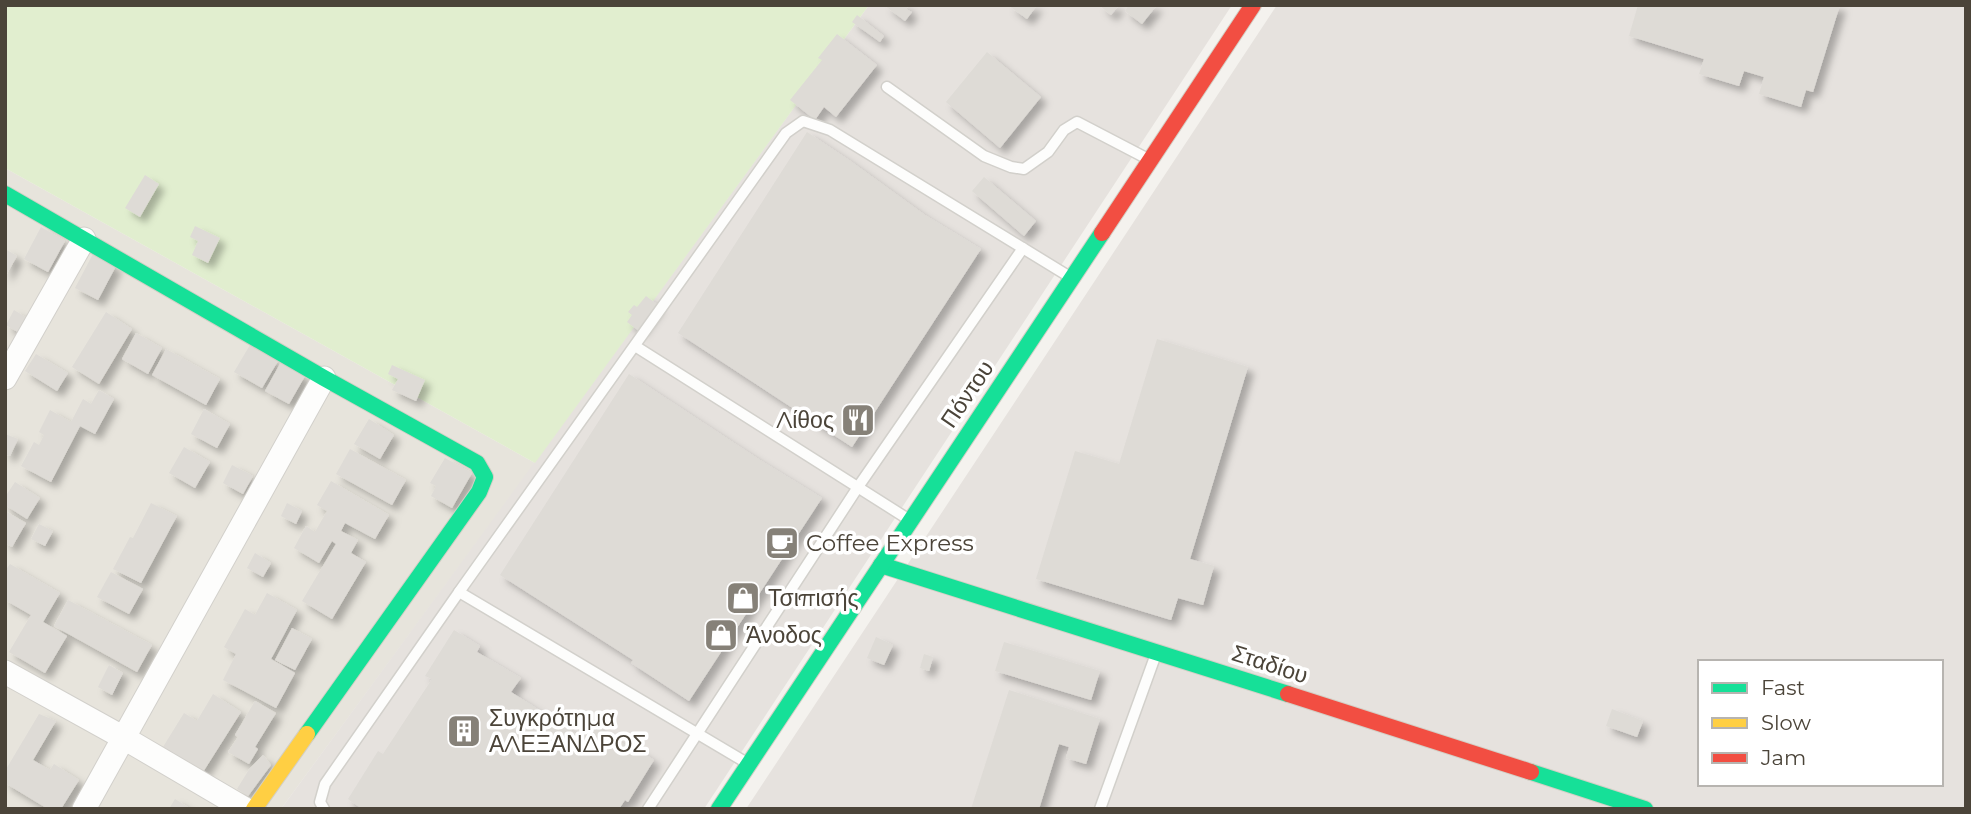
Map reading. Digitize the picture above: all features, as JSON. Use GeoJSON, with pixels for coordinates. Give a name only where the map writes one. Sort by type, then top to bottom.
{"type":"FeatureCollection","features":[{"type":"Feature","properties":{"kind":"street","name":"Πόντου"},"geometry":{"type":"LineString","coordinates":[[719,809],[1254,5]]}},
{"type":"Feature","properties":{"kind":"street"},"geometry":{"type":"LineString","coordinates":[[5,194],[477,463],[485,477],[479,492],[254,809]]}},
{"type":"Feature","properties":{"kind":"street"},"geometry":{"type":"LineString","coordinates":[[5,378],[84,239]]}},
{"type":"Feature","properties":{"kind":"street"},"geometry":{"type":"LineString","coordinates":[[84,809],[324,378]]}},
{"type":"Feature","properties":{"kind":"street","name":"Σταδίου"},"geometry":{"type":"LineString","coordinates":[[881,565],[1645,809]]}},
{"type":"Feature","properties":{"kind":"street"},"geometry":{"type":"LineString","coordinates":[[5,672],[245,809]]}},
{"type":"Feature","properties":{"kind":"lane"},"geometry":{"type":"LineString","coordinates":[[887,87],[984,156],[1012,167],[1024,169],[1048,152],[1064,130],[1077,122],[1150,161]]}},
{"type":"Feature","properties":{"kind":"lane"},"geometry":{"type":"LineString","coordinates":[[324,809],[320,802],[325,784],[786,132],[803,121],[830,130],[1072,278]]}},
{"type":"Feature","properties":{"kind":"lane"},"geometry":{"type":"LineString","coordinates":[[648,809],[858,487],[1023,248]]}},
{"type":"Feature","properties":{"kind":"lane"},"geometry":{"type":"LineString","coordinates":[[635,346],[910,521]]}},
{"type":"Feature","properties":{"kind":"lane"},"geometry":{"type":"LineString","coordinates":[[459,592],[749,764]]}},
{"type":"Feature","properties":{"kind":"lane"},"geometry":{"type":"LineString","coordinates":[[1100,809],[1157,652]]}},
{"type":"Feature","properties":{"kind":"shaded area"},"geometry":{"type":"Polygon","coordinates":[[[869,5],[1232,5],[704,809],[281,809],[869,5]]]}},
{"type":"Feature","properties":{"kind":"shaded area"},"geometry":{"type":"Polygon","coordinates":[[[1277,5],[1966,5],[1966,809],[746,809],[1277,5]]]}},
{"type":"Feature","properties":{"kind":"shaded area"},"geometry":{"type":"Polygon","coordinates":[[[5,168],[535,463],[281,809],[5,809],[5,168]]]}},
{"type":"Feature","properties":{"kind":"green space"},"geometry":{"type":"Polygon","coordinates":[[[5,5],[869,5],[535,463],[5,168],[5,5]]]}},
{"type":"Feature","properties":{"kind":"building"},"geometry":{"type":"Polygon","coordinates":[[[884,5],[909,5],[906,9],[912,12],[905,21],[884,5]]]}},
{"type":"Feature","properties":{"kind":"building"},"geometry":{"type":"Polygon","coordinates":[[[1008,5],[1037,5],[1027,19],[1008,5]]]}},
{"type":"Feature","properties":{"kind":"building"},"geometry":{"type":"Polygon","coordinates":[[[1099,5],[1119,5],[1111,15],[1099,5]]]}},
{"type":"Feature","properties":{"kind":"building"},"geometry":{"type":"Polygon","coordinates":[[[1129,5],[1157,5],[1142,24],[1125,11],[1129,5]]]}},
{"type":"Feature","properties":{"kind":"building"},"geometry":{"type":"Polygon","coordinates":[[[1638,5],[1840,5],[1813,92],[1806,90],[1801,107],[1759,94],[1764,77],[1744,71],[1739,86],[1699,74],[1704,59],[1629,36],[1638,5]]]}},
{"type":"Feature","properties":{"kind":"building"},"geometry":{"type":"Polygon","coordinates":[[[857,15],[884,36],[880,42],[852,22],[857,15]]]}},
{"type":"Feature","properties":{"kind":"building"},"geometry":{"type":"Polygon","coordinates":[[[837,34],[877,65],[836,117],[824,107],[815,120],[790,100],[822,60],[818,58],[837,34]]]}},
{"type":"Feature","properties":{"kind":"building"},"geometry":{"type":"Polygon","coordinates":[[[987,52],[1041,97],[1000,148],[946,102],[987,52]]]}},
{"type":"Feature","properties":{"kind":"building"},"geometry":{"type":"Polygon","coordinates":[[[807,132],[925,215],[981,249],[852,447],[678,333],[807,132]]]}},
{"type":"Feature","properties":{"kind":"building"},"geometry":{"type":"Polygon","coordinates":[[[145,175],[159,184],[140,217],[125,208],[145,175]]]}},
{"type":"Feature","properties":{"kind":"building"},"geometry":{"type":"Polygon","coordinates":[[[984,177],[1036,221],[1024,236],[972,191],[984,177]]]}},
{"type":"Feature","properties":{"kind":"building"},"geometry":{"type":"Polygon","coordinates":[[[195,226],[220,238],[208,263],[192,255],[198,241],[190,237],[195,226]]]}},
{"type":"Feature","properties":{"kind":"building"},"geometry":{"type":"Polygon","coordinates":[[[41,227],[65,241],[48,272],[24,259],[41,227]]]}},
{"type":"Feature","properties":{"kind":"building"},"geometry":{"type":"Polygon","coordinates":[[[5,249],[17,256],[5,277],[5,249]]]}},
{"type":"Feature","properties":{"kind":"building"},"geometry":{"type":"Polygon","coordinates":[[[93,254],[116,266],[98,300],[75,288],[93,254]]]}},
{"type":"Feature","properties":{"kind":"building"},"geometry":{"type":"Polygon","coordinates":[[[646,296],[658,305],[639,331],[627,322],[632,315],[628,312],[634,305],[637,307],[646,296]]]}},
{"type":"Feature","properties":{"kind":"building"},"geometry":{"type":"Polygon","coordinates":[[[14,310],[30,320],[21,334],[6,325],[14,310]]]}},
{"type":"Feature","properties":{"kind":"building"},"geometry":{"type":"Polygon","coordinates":[[[106,312],[132,329],[99,384],[72,367],[106,312]]]}},
{"type":"Feature","properties":{"kind":"building"},"geometry":{"type":"Polygon","coordinates":[[[136,333],[162,348],[148,374],[122,359],[136,333]]]}},
{"type":"Feature","properties":{"kind":"building"},"geometry":{"type":"Polygon","coordinates":[[[1157,339],[1248,367],[1190,559],[1214,566],[1203,605],[1178,598],[1171,620],[1036,579],[1075,451],[1119,464],[1157,339]]]}},
{"type":"Feature","properties":{"kind":"building"},"geometry":{"type":"Polygon","coordinates":[[[250,345],[278,361],[262,388],[234,372],[250,345]]]}},
{"type":"Feature","properties":{"kind":"building"},"geometry":{"type":"Polygon","coordinates":[[[166,349],[220,379],[206,405],[152,375],[166,349]]]}},
{"type":"Feature","properties":{"kind":"building"},"geometry":{"type":"Polygon","coordinates":[[[36,354],[68,373],[57,391],[25,371],[36,354]]]}},
{"type":"Feature","properties":{"kind":"building"},"geometry":{"type":"Polygon","coordinates":[[[281,362],[305,376],[289,404],[265,391],[281,362]]]}},
{"type":"Feature","properties":{"kind":"building"},"geometry":{"type":"Polygon","coordinates":[[[392,365],[425,380],[416,401],[392,390],[398,379],[388,374],[392,365]]]}},
{"type":"Feature","properties":{"kind":"building"},"geometry":{"type":"Polygon","coordinates":[[[629,374],[822,498],[689,701],[631,663],[633,660],[500,575],[629,374]]]}},
{"type":"Feature","properties":{"kind":"building"},"geometry":{"type":"Polygon","coordinates":[[[99,390],[114,399],[95,434],[80,426],[51,482],[21,466],[34,442],[39,445],[44,435],[39,432],[50,410],[71,422],[83,399],[91,404],[99,390]]]}},
{"type":"Feature","properties":{"kind":"building"},"geometry":{"type":"Polygon","coordinates":[[[204,409],[230,424],[217,448],[191,434],[204,409]]]}},
{"type":"Feature","properties":{"kind":"building"},"geometry":{"type":"Polygon","coordinates":[[[369,419],[394,435],[380,459],[354,444],[369,419]]]}},
{"type":"Feature","properties":{"kind":"building"},"geometry":{"type":"Polygon","coordinates":[[[5,434],[18,439],[10,456],[5,454],[5,434]]]}},
{"type":"Feature","properties":{"kind":"building"},"geometry":{"type":"Polygon","coordinates":[[[184,447],[210,462],[195,488],[169,473],[184,447]]]}},
{"type":"Feature","properties":{"kind":"building"},"geometry":{"type":"Polygon","coordinates":[[[350,449],[406,480],[392,505],[336,474],[350,449]]]}},
{"type":"Feature","properties":{"kind":"building"},"geometry":{"type":"Polygon","coordinates":[[[445,458],[472,473],[452,508],[431,496],[436,486],[430,483],[445,458]]]}},
{"type":"Feature","properties":{"kind":"building"},"geometry":{"type":"Polygon","coordinates":[[[232,465],[253,476],[243,494],[223,483],[232,465]]]}},
{"type":"Feature","properties":{"kind":"building"},"geometry":{"type":"Polygon","coordinates":[[[331,481],[389,515],[375,539],[345,523],[341,531],[358,540],[351,553],[366,562],[332,619],[302,601],[336,544],[332,541],[319,563],[294,548],[306,526],[315,532],[327,511],[317,505],[331,481]]]}},
{"type":"Feature","properties":{"kind":"building"},"geometry":{"type":"Polygon","coordinates":[[[15,482],[40,498],[27,519],[5,505],[5,497],[15,482]]]}},
{"type":"Feature","properties":{"kind":"building"},"geometry":{"type":"Polygon","coordinates":[[[151,503],[177,516],[141,583],[113,569],[151,503]]]}},
{"type":"Feature","properties":{"kind":"building"},"geometry":{"type":"Polygon","coordinates":[[[287,503],[302,511],[296,524],[281,516],[287,503]]]}},
{"type":"Feature","properties":{"kind":"building"},"geometry":{"type":"Polygon","coordinates":[[[5,511],[26,523],[12,547],[5,543],[5,511]]]}},
{"type":"Feature","properties":{"kind":"building"},"geometry":{"type":"Polygon","coordinates":[[[39,524],[53,531],[45,546],[31,539],[39,524]]]}},
{"type":"Feature","properties":{"kind":"building"},"geometry":{"type":"Polygon","coordinates":[[[255,553],[271,563],[263,577],[247,568],[255,553]]]}},
{"type":"Feature","properties":{"kind":"building"},"geometry":{"type":"Polygon","coordinates":[[[10,564],[60,593],[43,622],[67,636],[45,673],[9,652],[31,615],[5,600],[5,571],[10,564]]]}},
{"type":"Feature","properties":{"kind":"building"},"geometry":{"type":"Polygon","coordinates":[[[111,572],[143,589],[129,614],[97,597],[111,572]]]}},
{"type":"Feature","properties":{"kind":"building"},"geometry":{"type":"Polygon","coordinates":[[[267,593],[297,610],[271,659],[295,673],[276,708],[223,680],[236,654],[224,647],[245,609],[255,615],[267,593]]]}},
{"type":"Feature","properties":{"kind":"building"},"geometry":{"type":"Polygon","coordinates":[[[68,600],[152,645],[137,672],[54,626],[68,600]]]}},
{"type":"Feature","properties":{"kind":"building"},"geometry":{"type":"Polygon","coordinates":[[[292,628],[312,639],[295,670],[275,660],[292,628]]]}},
{"type":"Feature","properties":{"kind":"building","name":"Συγκρότημα ΑΛΕΞΑΝΔΡΟΣ"},"geometry":{"type":"Polygon","coordinates":[[[454,630],[480,646],[477,652],[521,678],[511,692],[578,735],[586,720],[654,760],[628,802],[625,800],[619,809],[362,809],[348,799],[378,751],[383,754],[432,679],[425,676],[454,630]]]}},
{"type":"Feature","properties":{"kind":"building"},"geometry":{"type":"Polygon","coordinates":[[[876,637],[893,645],[884,665],[867,658],[876,637]]]}},
{"type":"Feature","properties":{"kind":"building"},"geometry":{"type":"Polygon","coordinates":[[[1004,642],[1100,671],[1091,700],[995,671],[1004,642]]]}},
{"type":"Feature","properties":{"kind":"building"},"geometry":{"type":"Polygon","coordinates":[[[924,654],[933,657],[929,671],[920,668],[924,654]]]}},
{"type":"Feature","properties":{"kind":"building"},"geometry":{"type":"Polygon","coordinates":[[[109,665],[123,673],[112,695],[98,687],[109,665]]]}},
{"type":"Feature","properties":{"kind":"building"},"geometry":{"type":"Polygon","coordinates":[[[1009,690],[1100,719],[1086,764],[1066,758],[1069,747],[1059,744],[1039,809],[971,809],[1009,690]]]}},
{"type":"Feature","properties":{"kind":"building"},"geometry":{"type":"Polygon","coordinates":[[[213,694],[241,712],[203,772],[163,747],[184,713],[197,721],[213,694]]]}},
{"type":"Feature","properties":{"kind":"building"},"geometry":{"type":"Polygon","coordinates":[[[255,701],[276,713],[255,747],[258,749],[249,764],[228,752],[255,701]]]}},
{"type":"Feature","properties":{"kind":"building"},"geometry":{"type":"Polygon","coordinates":[[[1612,709],[1643,721],[1637,737],[1606,726],[1612,709]]]}},
{"type":"Feature","properties":{"kind":"building"},"geometry":{"type":"Polygon","coordinates":[[[39,714],[56,721],[33,760],[50,770],[54,764],[79,780],[61,809],[48,809],[5,783],[5,771],[39,714]]]}},
{"type":"Feature","properties":{"kind":"building"},"geometry":{"type":"Polygon","coordinates":[[[263,755],[271,765],[248,796],[237,789],[250,768],[263,755]]]}},
{"type":"Feature","properties":{"kind":"building"},"geometry":{"type":"Polygon","coordinates":[[[175,799],[191,809],[169,809],[175,799]]]}},
{"type":"Feature","properties":{"kind":"traffic: fast"},"geometry":{"type":"LineString","coordinates":[[5,194],[477,463],[485,477],[479,492],[307,734]]}},
{"type":"Feature","properties":{"kind":"traffic: fast"},"geometry":{"type":"LineString","coordinates":[[719,809],[1102,233]]}},
{"type":"Feature","properties":{"kind":"traffic: fast"},"geometry":{"type":"LineString","coordinates":[[881,565],[1288,694]]}},
{"type":"Feature","properties":{"kind":"traffic: fast"},"geometry":{"type":"LineString","coordinates":[[1531,772],[1645,809]]}},
{"type":"Feature","properties":{"kind":"traffic: slow"},"geometry":{"type":"LineString","coordinates":[[254,809],[307,734]]}},
{"type":"Feature","properties":{"kind":"traffic: jam"},"geometry":{"type":"LineString","coordinates":[[1102,233],[1253,5]]}},
{"type":"Feature","properties":{"kind":"traffic: jam"},"geometry":{"type":"LineString","coordinates":[[1288,694],[1531,772]]}},
{"type":"Feature","properties":{"kind":"place","name":"Λίθος"},"geometry":{"type":"Point","coordinates":[858,420]}},
{"type":"Feature","properties":{"kind":"place","name":"Coffee Express"},"geometry":{"type":"Point","coordinates":[782,543]}},
{"type":"Feature","properties":{"kind":"place","name":"Τσιπισής"},"geometry":{"type":"Point","coordinates":[743,598]}},
{"type":"Feature","properties":{"kind":"place","name":"Άνοδος"},"geometry":{"type":"Point","coordinates":[721,635]}},
{"type":"Feature","properties":{"kind":"place","name":"Συγκρότημα ΑΛΕΞΑΝΔΡΟΣ"},"geometry":{"type":"Point","coordinates":[464,731]}}]}
